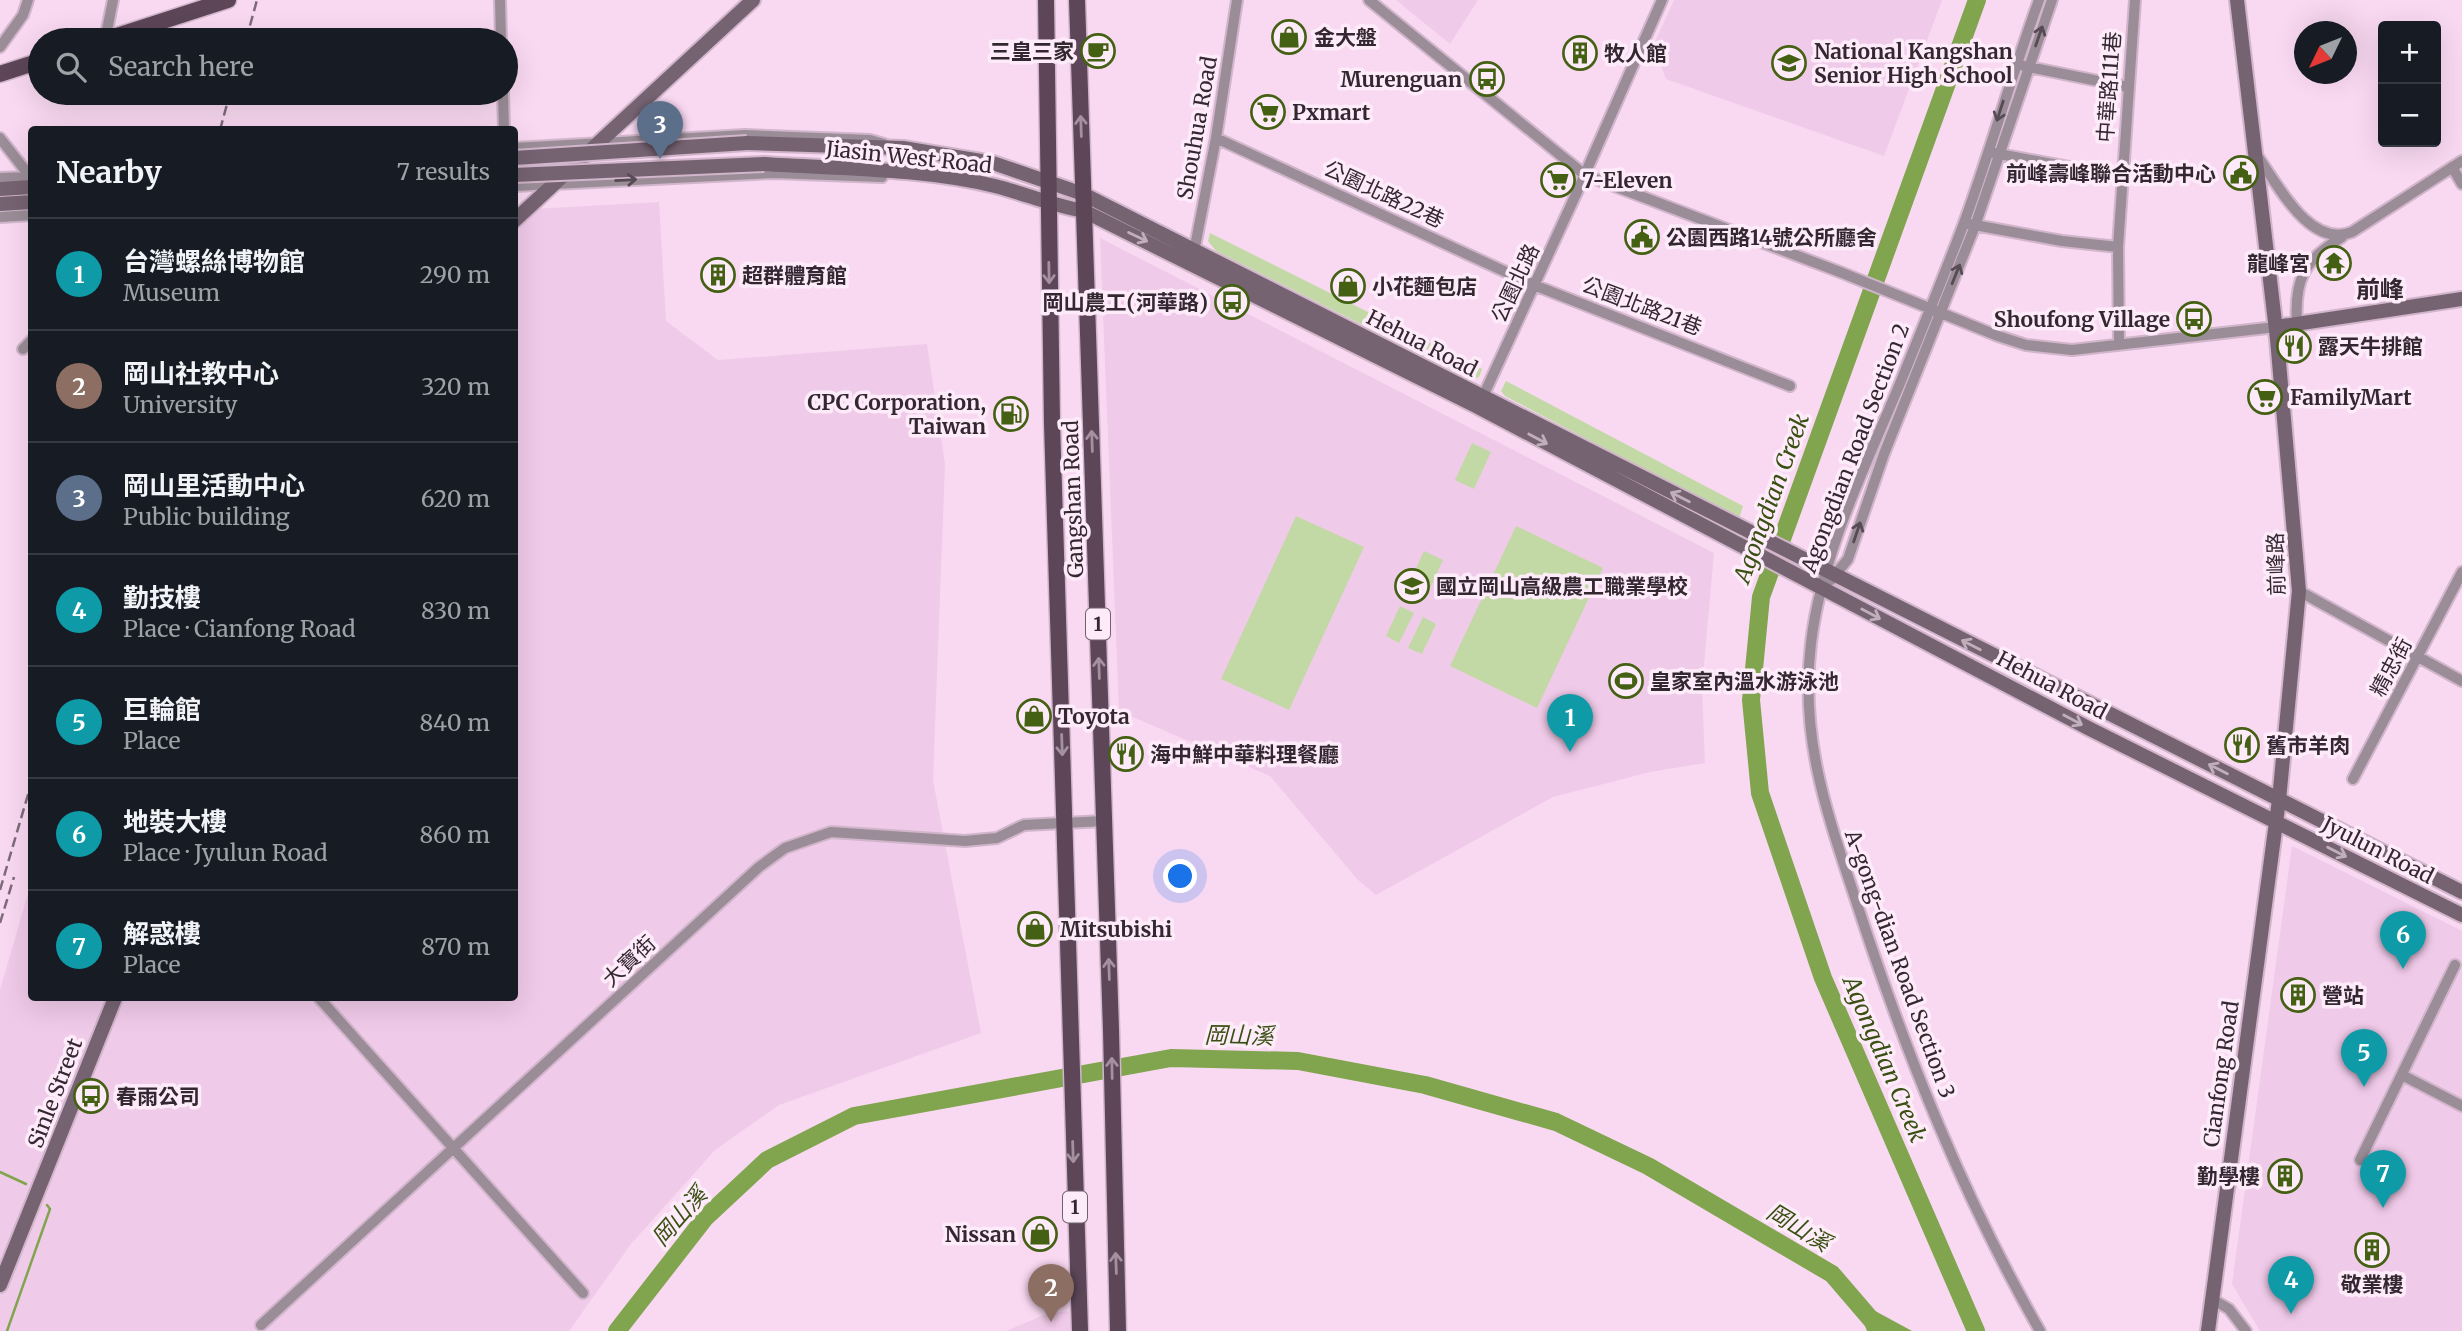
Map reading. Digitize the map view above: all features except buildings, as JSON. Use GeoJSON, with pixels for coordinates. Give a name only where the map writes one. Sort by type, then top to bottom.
{"type":"FeatureCollection","features":[{"type":"Feature","properties":{"kind":"main road"},"geometry":{"type":"LineString","coordinates":[[142,28],[229,0]]}},
{"type":"Feature","properties":{"kind":"main road","name":"1"},"geometry":{"type":"LineString","coordinates":[[1046,0],[1048,204]]}},
{"type":"Feature","properties":{"kind":"main road","name":"Gangshan Road"},"geometry":{"type":"LineString","coordinates":[[1077,0],[1118,1331]]}},
{"type":"Feature","properties":{"kind":"main road"},"geometry":{"type":"LineString","coordinates":[[0,74],[28,65]]}},
{"type":"Feature","properties":{"kind":"main road","name":"Gangshan Road"},"geometry":{"type":"LineString","coordinates":[[1048,204],[1080,1331]]}},
{"type":"Feature","properties":{"kind":"street"},"geometry":{"type":"LineString","coordinates":[[0,47],[23,15],[28,0]]}},
{"type":"Feature","properties":{"kind":"street"},"geometry":{"type":"LineString","coordinates":[[107,28],[113,0]]}},
{"type":"Feature","properties":{"kind":"street"},"geometry":{"type":"LineString","coordinates":[[500,0],[501,28]]}},
{"type":"Feature","properties":{"kind":"street"},"geometry":{"type":"LineString","coordinates":[[518,219],[752,0]]}},
{"type":"Feature","properties":{"kind":"street","name":"Shouhua Road"},"geometry":{"type":"LineString","coordinates":[[1193,257],[1216,138],[1237,0]]}},
{"type":"Feature","properties":{"kind":"street"},"geometry":{"type":"LineString","coordinates":[[1369,0],[1586,174],[1840,272],[1940,315],[2026,345],[2072,350],[2276,327],[2462,299]]}},
{"type":"Feature","properties":{"kind":"street","name":"公園北路"},"geometry":{"type":"LineString","coordinates":[[1480,402],[1586,174],[1662,0]]}},
{"type":"Feature","properties":{"kind":"street","name":"Agongdian Road Section 2"},"geometry":{"type":"LineString","coordinates":[[1825,572],[1849,559],[1884,454],[1940,315],[2015,64],[2039,0]]}},
{"type":"Feature","properties":{"kind":"street","name":"Agongdian Road Section 2"},"geometry":{"type":"LineString","coordinates":[[1816,586],[1825,572],[1928,309],[2000,155],[2052,0]]}},
{"type":"Feature","properties":{"kind":"street","name":"中華路111巷"},"geometry":{"type":"LineString","coordinates":[[2119,345],[2118,247],[2135,0]]}},
{"type":"Feature","properties":{"kind":"street"},"geometry":{"type":"LineString","coordinates":[[2237,0],[2276,327]]}},
{"type":"Feature","properties":{"kind":"street"},"geometry":{"type":"LineString","coordinates":[[2015,64],[2127,87]]}},
{"type":"Feature","properties":{"kind":"street"},"geometry":{"type":"LineString","coordinates":[[503,105],[504,126]]}},
{"type":"Feature","properties":{"kind":"street"},"geometry":{"type":"LineString","coordinates":[[518,148],[745,135],[870,139],[890,146]]}},
{"type":"Feature","properties":{"kind":"street"},"geometry":{"type":"LineString","coordinates":[[706,136],[708,176]]}},
{"type":"Feature","properties":{"kind":"street"},"geometry":{"type":"LineString","coordinates":[[0,138],[28,174]]}},
{"type":"Feature","properties":{"kind":"street","name":"公園北路22巷"},"geometry":{"type":"LineString","coordinates":[[1216,138],[1534,285]]}},
{"type":"Feature","properties":{"kind":"street","name":"Jiasin West Road"},"geometry":{"type":"LineString","coordinates":[[518,158],[747,143],[890,146],[993,163],[1049,183],[1084,202]]}},
{"type":"Feature","properties":{"kind":"street"},"geometry":{"type":"LineString","coordinates":[[1988,151],[2122,177]]}},
{"type":"Feature","properties":{"kind":"street"},"geometry":{"type":"LineString","coordinates":[[2256,154],[2310,225],[2331,236],[2344,236]]}},
{"type":"Feature","properties":{"kind":"street","name":"Jiasin West Road"},"geometry":{"type":"LineString","coordinates":[[518,175],[764,163],[904,173],[995,186],[1048,204],[1084,202]]}},
{"type":"Feature","properties":{"kind":"street"},"geometry":{"type":"LineString","coordinates":[[2297,324],[2299,281],[2305,268],[2326,247],[2457,164],[2462,184]]}},
{"type":"Feature","properties":{"kind":"street"},"geometry":{"type":"LineString","coordinates":[[518,186],[774,173],[892,177],[904,173]]}},
{"type":"Feature","properties":{"kind":"street"},"geometry":{"type":"LineString","coordinates":[[0,178],[28,178]]}},
{"type":"Feature","properties":{"kind":"street"},"geometry":{"type":"LineString","coordinates":[[0,189],[28,187]]}},
{"type":"Feature","properties":{"kind":"street"},"geometry":{"type":"LineString","coordinates":[[0,204],[28,202]]}},
{"type":"Feature","properties":{"kind":"street","name":"Hehua Road"},"geometry":{"type":"LineString","coordinates":[[1084,202],[1480,402],[1741,528],[2279,800]]}},
{"type":"Feature","properties":{"kind":"street"},"geometry":{"type":"LineString","coordinates":[[0,217],[28,215]]}},
{"type":"Feature","properties":{"kind":"street"},"geometry":{"type":"LineString","coordinates":[[1969,224],[2118,247]]}},
{"type":"Feature","properties":{"kind":"street","name":"公園北路21巷"},"geometry":{"type":"LineString","coordinates":[[1534,285],[1735,362],[1790,386]]}},
{"type":"Feature","properties":{"kind":"street","name":"前峰路"},"geometry":{"type":"LineString","coordinates":[[2275,822],[2299,591],[2276,327]]}},
{"type":"Feature","properties":{"kind":"street","name":"Hehua Road"},"geometry":{"type":"LineString","coordinates":[[1480,402],[1736,544],[2275,822]]}},
{"type":"Feature","properties":{"kind":"street"},"geometry":{"type":"LineString","coordinates":[[1871,449],[1884,454]]}},
{"type":"Feature","properties":{"kind":"street","name":"精忠街"},"geometry":{"type":"LineString","coordinates":[[2353,779],[2462,572]]}},
{"type":"Feature","properties":{"kind":"street","name":"A-gong-dian Road Section 3"},"geometry":{"type":"LineString","coordinates":[[1816,586],[1810,644],[1808,715],[1821,796],[1917,1077],[1980,1220],[2040,1331]]}},
{"type":"Feature","properties":{"kind":"street"},"geometry":{"type":"LineString","coordinates":[[2299,591],[2462,681]]}},
{"type":"Feature","properties":{"kind":"street","name":"Jyulun Road"},"geometry":{"type":"LineString","coordinates":[[2279,800],[2462,892]]}},
{"type":"Feature","properties":{"kind":"street","name":"大寶街"},"geometry":{"type":"LineString","coordinates":[[261,1325],[456,1149],[759,867],[785,848],[831,832],[965,841],[996,838],[1024,825],[1104,821]]}},
{"type":"Feature","properties":{"kind":"street","name":"Jyulun Road"},"geometry":{"type":"LineString","coordinates":[[2275,822],[2462,915]]}},
{"type":"Feature","properties":{"kind":"street","name":"Cianfong Road"},"geometry":{"type":"LineString","coordinates":[[2208,1331],[2275,822]]}},
{"type":"Feature","properties":{"kind":"street"},"geometry":{"type":"LineString","coordinates":[[2360,1160],[2455,965]]}},
{"type":"Feature","properties":{"kind":"street","name":"Sinle Street"},"geometry":{"type":"LineString","coordinates":[[0,1285],[114,1001]]}},
{"type":"Feature","properties":{"kind":"street"},"geometry":{"type":"LineString","coordinates":[[322,1001],[583,1293]]}},
{"type":"Feature","properties":{"kind":"street"},"geometry":{"type":"LineString","coordinates":[[2402,1075],[2462,1106]]}},
{"type":"Feature","properties":{"kind":"street"},"geometry":{"type":"LineString","coordinates":[[2212,1299],[2229,1309],[2246,1331]]}},
{"type":"Feature","properties":{"kind":"shaded area"},"geometry":{"type":"Polygon","coordinates":[[[1396,0],[1478,0],[1450,44],[1396,0]]]}},
{"type":"Feature","properties":{"kind":"shaded area","name":"National Kangshan Senior High School"},"geometry":{"type":"Polygon","coordinates":[[[1674,0],[1942,0],[1884,156],[1666,79],[1653,46],[1674,0]]]}},
{"type":"Feature","properties":{"kind":"shaded area"},"geometry":{"type":"Polygon","coordinates":[[[659,202],[666,321],[718,360],[927,344],[945,464],[933,780],[981,1033],[779,1105],[715,1150],[631,1244],[569,1331],[0,1331],[0,990],[28,893],[28,1001],[518,1001],[518,210],[659,202]]]}},
{"type":"Feature","properties":{"kind":"shaded area"},"geometry":{"type":"Polygon","coordinates":[[[1210,233],[1482,369],[1479,377],[1472,380],[1216,251],[1208,241],[1210,233]]]}},
{"type":"Feature","properties":{"kind":"shaded area","name":"國立岡山高級農工職業學校"},"geometry":{"type":"Polygon","coordinates":[[[1100,238],[1714,553],[1702,687],[1705,763],[1650,772],[1553,797],[1376,895],[1357,879],[1270,776],[1119,711],[1100,238]]]}},
{"type":"Feature","properties":{"kind":"shaded area"},"geometry":{"type":"Polygon","coordinates":[[[1506,381],[1743,506],[1739,519],[1505,396],[1501,391],[1506,381]]]}},
{"type":"Feature","properties":{"kind":"shaded area"},"geometry":{"type":"Polygon","coordinates":[[[1472,443],[1491,452],[1474,489],[1455,480],[1472,443]]]}},
{"type":"Feature","properties":{"kind":"shaded area"},"geometry":{"type":"Polygon","coordinates":[[[1296,516],[1364,547],[1289,710],[1221,679],[1296,516]]]}},
{"type":"Feature","properties":{"kind":"shaded area"},"geometry":{"type":"Polygon","coordinates":[[[1516,526],[1603,568],[1537,708],[1450,666],[1516,526]]]}},
{"type":"Feature","properties":{"kind":"shaded area"},"geometry":{"type":"Polygon","coordinates":[[[1424,551],[1443,560],[1426,597],[1407,588],[1424,551]]]}},
{"type":"Feature","properties":{"kind":"shaded area"},"geometry":{"type":"Polygon","coordinates":[[[1400,606],[1414,613],[1399,643],[1386,636],[1400,606]]]}},
{"type":"Feature","properties":{"kind":"shaded area"},"geometry":{"type":"Polygon","coordinates":[[[1423,617],[1436,624],[1422,654],[1408,648],[1423,617]]]}},
{"type":"Feature","properties":{"kind":"shaded area"},"geometry":{"type":"Polygon","coordinates":[[[2292,846],[2462,931],[2462,1331],[2260,1331],[2232,1284],[2292,846]]]}},
{"type":"Feature","properties":{"kind":"shaded area"},"geometry":{"type":"Polygon","coordinates":[[[1855,1300],[1912,1331],[1867,1331],[1855,1300]]]}},
{"type":"Feature","properties":{"kind":"shaded area"},"geometry":{"type":"Polygon","coordinates":[[[1074,1311],[1074,1331],[1006,1331],[1049,1313],[1074,1311]]]}},
{"type":"Feature","properties":{"kind":"waterway","name":"Agongdian Creek"},"geometry":{"type":"LineString","coordinates":[[1976,1331],[1823,978],[1760,793],[1751,700],[1761,597],[1977,0]]}},
{"type":"Feature","properties":{"kind":"waterway","name":"岡山溪"},"geometry":{"type":"LineString","coordinates":[[617,1331],[705,1218],[767,1160],[854,1116],[1171,1058],[1298,1061],[1425,1085],[1556,1122],[1648,1166],[1832,1274],[1881,1331]]}},
{"type":"Feature","properties":{"kind":"waterway"},"geometry":{"type":"LineString","coordinates":[[0,1172],[26,1184]]}},
{"type":"Feature","properties":{"kind":"waterway"},"geometry":{"type":"LineString","coordinates":[[7,1331],[50,1209],[47,1205]]}},
{"type":"Feature","properties":{"kind":"railway"},"geometry":{"type":"LineString","coordinates":[[249,28],[257,0]]}},
{"type":"Feature","properties":{"kind":"railway"},"geometry":{"type":"LineString","coordinates":[[221,126],[227,105]]}},
{"type":"Feature","properties":{"kind":"railway"},"geometry":{"type":"LineString","coordinates":[[0,890],[28,795]]}},
{"type":"Feature","properties":{"kind":"railway"},"geometry":{"type":"LineString","coordinates":[[0,923],[14,877]]}},
{"type":"Feature","properties":{"kind":"place","name":"金大盤"},"geometry":{"type":"Point","coordinates":[1289,37]}},
{"type":"Feature","properties":{"kind":"place","name":"三皇三家"},"geometry":{"type":"Point","coordinates":[1098,51]}},
{"type":"Feature","properties":{"kind":"place","name":"牧人館"},"geometry":{"type":"Point","coordinates":[1580,53]}},
{"type":"Feature","properties":{"kind":"place","name":"National Kangshan Senior High School"},"geometry":{"type":"Point","coordinates":[1789,63]}},
{"type":"Feature","properties":{"kind":"place","name":"Murenguan"},"geometry":{"type":"Point","coordinates":[1487,79]}},
{"type":"Feature","properties":{"kind":"place","name":"Pxmart"},"geometry":{"type":"Point","coordinates":[1268,112]}},
{"type":"Feature","properties":{"kind":"place","name":"岡山里活動中心"},"geometry":{"type":"Point","coordinates":[660,159]}},
{"type":"Feature","properties":{"kind":"place","name":"前峰壽峰聯合活動中心"},"geometry":{"type":"Point","coordinates":[2241,173]}},
{"type":"Feature","properties":{"kind":"place","name":"7-Eleven"},"geometry":{"type":"Point","coordinates":[1558,180]}},
{"type":"Feature","properties":{"kind":"place","name":"公園西路14號公所廳舍"},"geometry":{"type":"Point","coordinates":[1642,237]}},
{"type":"Feature","properties":{"kind":"place","name":"龍峰宮"},"geometry":{"type":"Point","coordinates":[2334,263]}},
{"type":"Feature","properties":{"kind":"place","name":"超群體育館"},"geometry":{"type":"Point","coordinates":[718,275]}},
{"type":"Feature","properties":{"kind":"place","name":"小花麵包店"},"geometry":{"type":"Point","coordinates":[1348,286]}},
{"type":"Feature","properties":{"kind":"place","name":"岡山農工(河華路)"},"geometry":{"type":"Point","coordinates":[1232,302]}},
{"type":"Feature","properties":{"kind":"place","name":"Shoufong Village"},"geometry":{"type":"Point","coordinates":[2194,319]}},
{"type":"Feature","properties":{"kind":"place","name":"露天牛排館"},"geometry":{"type":"Point","coordinates":[2294,346]}},
{"type":"Feature","properties":{"kind":"place","name":"FamilyMart"},"geometry":{"type":"Point","coordinates":[2265,397]}},
{"type":"Feature","properties":{"kind":"place","name":"CPC Corporation, Taiwan"},"geometry":{"type":"Point","coordinates":[1011,414]}},
{"type":"Feature","properties":{"kind":"place","name":"國立岡山高級農工職業學校"},"geometry":{"type":"Point","coordinates":[1412,586]}},
{"type":"Feature","properties":{"kind":"place","name":"皇家室內溫水游泳池"},"geometry":{"type":"Point","coordinates":[1626,681]}},
{"type":"Feature","properties":{"kind":"place","name":"Toyota"},"geometry":{"type":"Point","coordinates":[1034,716]}},
{"type":"Feature","properties":{"kind":"place","name":"舊市羊肉"},"geometry":{"type":"Point","coordinates":[2242,745]}},
{"type":"Feature","properties":{"kind":"place","name":"台灣螺絲博物館"},"geometry":{"type":"Point","coordinates":[1570,752]}},
{"type":"Feature","properties":{"kind":"place","name":"海中鮮中華料理餐廳"},"geometry":{"type":"Point","coordinates":[1126,754]}},
{"type":"Feature","properties":{"kind":"place","name":"Mitsubishi"},"geometry":{"type":"Point","coordinates":[1035,929]}},
{"type":"Feature","properties":{"kind":"place","name":"地裝大樓"},"geometry":{"type":"Point","coordinates":[2403,969]}},
{"type":"Feature","properties":{"kind":"place","name":"營站"},"geometry":{"type":"Point","coordinates":[2298,995]}},
{"type":"Feature","properties":{"kind":"place","name":"巨輪館"},"geometry":{"type":"Point","coordinates":[2364,1087]}},
{"type":"Feature","properties":{"kind":"place","name":"春雨公司"},"geometry":{"type":"Point","coordinates":[91,1096]}},
{"type":"Feature","properties":{"kind":"place","name":"勤學樓"},"geometry":{"type":"Point","coordinates":[2285,1176]}},
{"type":"Feature","properties":{"kind":"place","name":"解惑樓"},"geometry":{"type":"Point","coordinates":[2383,1208]}},
{"type":"Feature","properties":{"kind":"place","name":"Nissan"},"geometry":{"type":"Point","coordinates":[1040,1234]}},
{"type":"Feature","properties":{"kind":"place","name":"敬業樓"},"geometry":{"type":"Point","coordinates":[2372,1250]}},
{"type":"Feature","properties":{"kind":"place","name":"勤技樓"},"geometry":{"type":"Point","coordinates":[2291,1314]}},
{"type":"Feature","properties":{"kind":"place","name":"岡山社教中心"},"geometry":{"type":"Point","coordinates":[1051,1322]}},
{"type":"Feature","properties":{"kind":"district","name":"前峰"},"geometry":{"type":"Point","coordinates":[2380,289]}}]}
